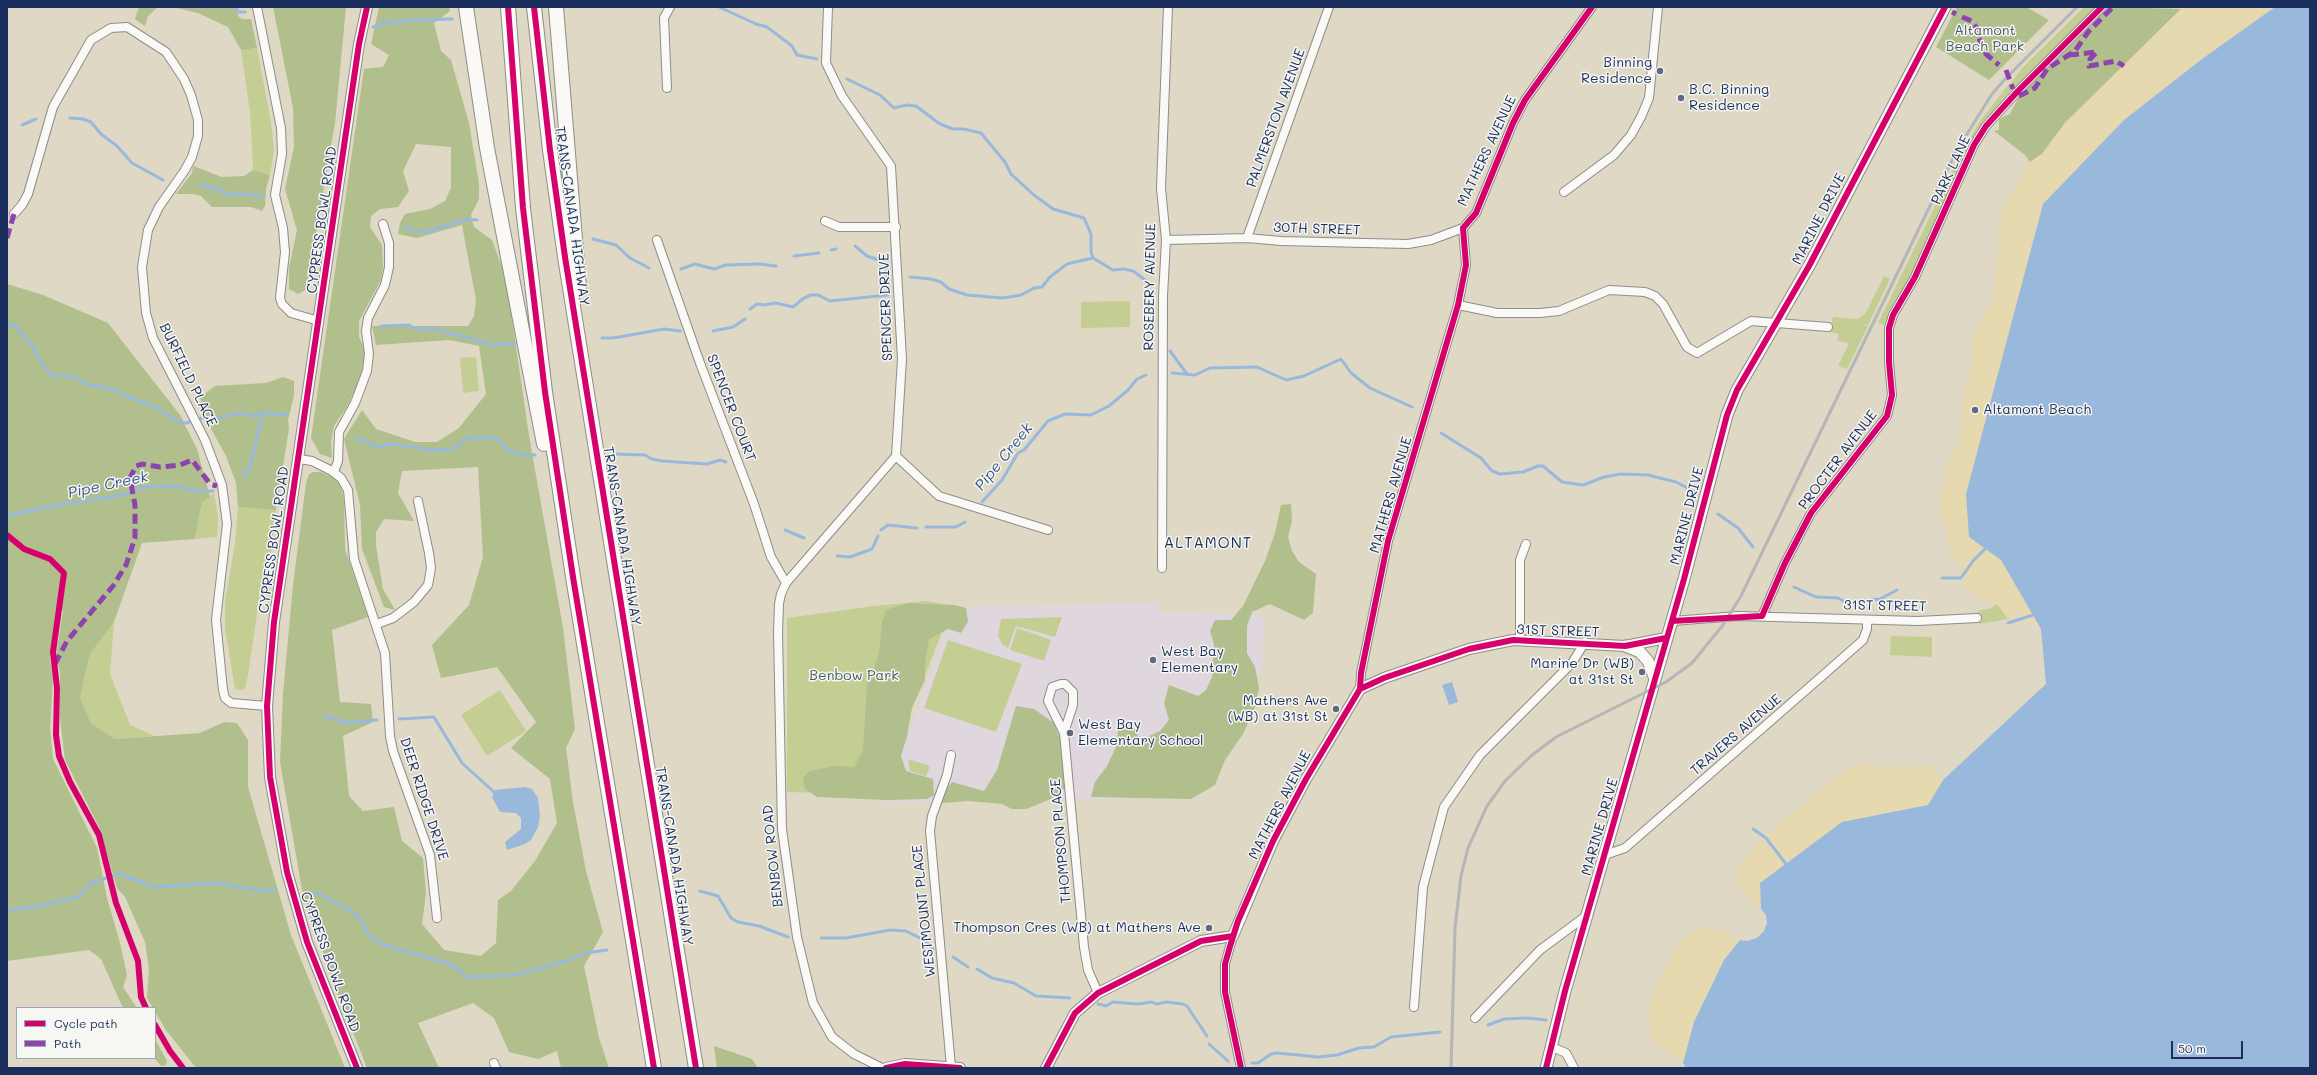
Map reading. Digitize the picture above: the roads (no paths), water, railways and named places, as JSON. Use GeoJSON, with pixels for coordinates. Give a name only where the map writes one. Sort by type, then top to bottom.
{"type":"FeatureCollection","features":[{"type":"Feature","properties":{"kind":"highway"},"geometry":{"type":"LineString","coordinates":[[466,7],[487,148],[543,438],[573,577]]}},
{"type":"Feature","properties":{"kind":"highway"},"geometry":{"type":"LineString","coordinates":[[508,7],[517,152],[528,262],[573,577],[654,1068]]}},
{"type":"Feature","properties":{"kind":"highway","name":"TRANS-CANADA HIGHWAY"},"geometry":{"type":"LineString","coordinates":[[534,7],[557,203],[696,1068]]}},
{"type":"Feature","properties":{"kind":"highway"},"geometry":{"type":"LineString","coordinates":[[556,7],[587,392]]}},
{"type":"Feature","properties":{"kind":"main road","name":"MARINE DRIVE"},"geometry":{"type":"LineString","coordinates":[[1546,1068],[1565,991],[1586,916],[1672,621],[1726,415],[1738,390],[1777,322],[1945,7]]}},
{"type":"Feature","properties":{"kind":"main road"},"geometry":{"type":"LineString","coordinates":[[1625,646],[1640,652],[1648,660],[1655,679]]}},
{"type":"Feature","properties":{"kind":"street"},"geometry":{"type":"LineString","coordinates":[[257,7],[281,128],[282,154],[275,195],[283,228],[285,252],[280,298],[282,304],[291,313],[319,321]]}},
{"type":"Feature","properties":{"kind":"street","name":"CYPRESS BOWL ROAD"},"geometry":{"type":"LineString","coordinates":[[357,1068],[308,942],[289,880],[270,777],[267,706],[274,622],[359,44],[367,7]]}},
{"type":"Feature","properties":{"kind":"street"},"geometry":{"type":"LineString","coordinates":[[666,88],[664,18],[670,7]]}},
{"type":"Feature","properties":{"kind":"street","name":"SPENCER DRIVE"},"geometry":{"type":"LineString","coordinates":[[828,7],[826,64],[842,96],[891,166],[896,228],[902,359],[896,456]]}},
{"type":"Feature","properties":{"kind":"street","name":"ROSEBERY AVENUE"},"geometry":{"type":"LineString","coordinates":[[1162,568],[1163,296],[1166,240],[1161,188],[1168,7]]}},
{"type":"Feature","properties":{"kind":"street","name":"PALMERSTON AVENUE"},"geometry":{"type":"LineString","coordinates":[[1246,238],[1329,7]]}},
{"type":"Feature","properties":{"kind":"street","name":"MATHERS AVENUE"},"geometry":{"type":"LineString","coordinates":[[1241,1068],[1225,992],[1225,964],[1233,936],[1273,841],[1306,779],[1360,689],[1361,673],[1388,541],[1458,305],[1466,265],[1463,228],[1476,213],[1513,123],[1525,100],[1592,7]]}},
{"type":"Feature","properties":{"kind":"street"},"geometry":{"type":"LineString","coordinates":[[1564,192],[1614,155],[1632,135],[1649,98],[1658,7]]}},
{"type":"Feature","properties":{"kind":"street","name":"PARK LANE"},"geometry":{"type":"LineString","coordinates":[[1888,332],[1893,315],[1915,277],[1974,145],[1986,126],[2102,7]]}},
{"type":"Feature","properties":{"kind":"street","name":"BURFIELD PLACE"},"geometry":{"type":"LineString","coordinates":[[14,214],[22,205],[28,194],[53,107],[91,40],[111,28],[127,27],[166,52],[184,79],[191,95],[198,120],[198,136],[192,157],[185,170],[159,207],[148,230],[142,267],[146,313],[153,338],[205,440],[222,485],[227,524],[216,620],[225,698],[231,703],[267,706]]}},
{"type":"Feature","properties":{"kind":"street"},"geometry":{"type":"LineString","coordinates":[[825,221],[839,227],[896,228]]}},
{"type":"Feature","properties":{"kind":"street"},"geometry":{"type":"LineString","coordinates":[[334,472],[338,461],[339,432],[355,403],[367,371],[369,354],[366,331],[368,318],[385,285],[389,267],[389,243],[383,224]]}},
{"type":"Feature","properties":{"kind":"street","name":"30TH STREET"},"geometry":{"type":"LineString","coordinates":[[1166,240],[1246,238],[1281,241],[1408,244],[1431,240],[1463,228]]}},
{"type":"Feature","properties":{"kind":"street","name":"SPENCER COURT"},"geometry":{"type":"LineString","coordinates":[[657,240],[700,363],[754,504],[771,557],[786,583]]}},
{"type":"Feature","properties":{"kind":"street"},"geometry":{"type":"LineString","coordinates":[[1458,305],[1497,313],[1540,313],[1559,311],[1609,290],[1645,292],[1655,296],[1663,304],[1687,347],[1697,353],[1751,321],[1828,327]]}},
{"type":"Feature","properties":{"kind":"street","name":"PROCTER AVENUE"},"geometry":{"type":"LineString","coordinates":[[1762,616],[1785,563],[1811,513],[1887,416],[1892,395],[1888,332]]}},
{"type":"Feature","properties":{"kind":"street"},"geometry":{"type":"LineString","coordinates":[[786,583],[896,456],[939,496],[1048,530]]}},
{"type":"Feature","properties":{"kind":"street","name":"DEER RIDGE DRIVE"},"geometry":{"type":"LineString","coordinates":[[299,459],[312,461],[334,472],[348,490],[354,559],[359,577],[377,624],[387,665],[390,736],[397,766],[430,855],[437,918]]}},
{"type":"Feature","properties":{"kind":"street"},"geometry":{"type":"LineString","coordinates":[[377,624],[393,618],[408,606],[428,585],[431,568],[418,501]]}},
{"type":"Feature","properties":{"kind":"street","name":"31ST STREET"},"geometry":{"type":"LineString","coordinates":[[1520,639],[1520,560],[1526,544]]}},
{"type":"Feature","properties":{"kind":"street","name":"BENBOW ROAD"},"geometry":{"type":"LineString","coordinates":[[786,583],[778,604],[782,828],[802,963],[813,1003],[832,1037],[854,1054],[882,1068]]}},
{"type":"Feature","properties":{"kind":"street","name":"31ST STREET"},"geometry":{"type":"LineString","coordinates":[[1672,621],[1762,616],[1867,620],[1964,620],[1977,618]]}},
{"type":"Feature","properties":{"kind":"street","name":"TRAVERS AVENUE"},"geometry":{"type":"LineString","coordinates":[[1605,855],[1625,848],[1863,640],[1867,629],[1867,620]]}},
{"type":"Feature","properties":{"kind":"street","name":"31ST STREET"},"geometry":{"type":"LineString","coordinates":[[1360,689],[1384,678],[1469,649],[1520,639],[1585,642],[1625,646],[1666,638]]}},
{"type":"Feature","properties":{"kind":"street"},"geometry":{"type":"LineString","coordinates":[[1414,1007],[1423,886],[1444,807],[1480,756],[1572,663],[1585,642]]}},
{"type":"Feature","properties":{"kind":"street","name":"THOMPSON PLACE"},"geometry":{"type":"LineString","coordinates":[[1064,733],[1048,700],[1052,687],[1061,684],[1069,688],[1073,698],[1064,733],[1084,947],[1088,970],[1098,992]]}},
{"type":"Feature","properties":{"kind":"street","name":"WESTMOUNT PLACE"},"geometry":{"type":"LineString","coordinates":[[951,755],[947,775],[932,816],[930,831],[956,1068]]}},
{"type":"Feature","properties":{"kind":"street"},"geometry":{"type":"LineString","coordinates":[[1475,1018],[1540,950],[1586,916]]}},
{"type":"Feature","properties":{"kind":"street"},"geometry":{"type":"LineString","coordinates":[[1046,1068],[1075,1013],[1098,992],[1201,941],[1233,936]]}},
{"type":"Feature","properties":{"kind":"street"},"geometry":{"type":"LineString","coordinates":[[1552,1047],[1566,1053],[1574,1068]]}},
{"type":"Feature","properties":{"kind":"street"},"geometry":{"type":"LineString","coordinates":[[886,1068],[905,1064],[956,1068]]}},
{"type":"Feature","properties":{"kind":"water"},"geometry":{"type":"Polygon","coordinates":[[[2275,7],[2310,7],[2310,1068],[1686,1068],[1683,1063],[1694,1022],[1724,960],[1740,940],[1747,941],[1757,938],[1764,931],[1767,923],[1766,915],[1761,909],[1760,883],[1842,822],[1928,805],[1943,780],[2046,684],[2041,629],[2001,560],[1969,537],[1966,494],[2043,204],[2124,120],[2202,59],[2275,7]]]}},
{"type":"Feature","properties":{"kind":"water"},"geometry":{"type":"Polygon","coordinates":[[[1452,682],[1458,702],[1449,705],[1442,685],[1452,682]]]}},
{"type":"Feature","properties":{"kind":"water"},"geometry":{"type":"Polygon","coordinates":[[[525,787],[532,789],[538,798],[540,816],[538,827],[531,840],[525,844],[507,850],[505,842],[521,829],[521,818],[516,813],[500,812],[492,797],[495,790],[525,787]]]}},
{"type":"Feature","properties":{"kind":"waterway","name":"Pipe Creek"},"geometry":{"type":"LineString","coordinates":[[234,7],[239,12],[245,12]]}},
{"type":"Feature","properties":{"kind":"waterway","name":"Pipe Creek"},"geometry":{"type":"LineString","coordinates":[[719,7],[756,24],[767,27],[792,46],[797,55],[817,59]]}},
{"type":"Feature","properties":{"kind":"waterway","name":"Pipe Creek"},"geometry":{"type":"LineString","coordinates":[[373,27],[385,23],[415,20],[452,19]]}},
{"type":"Feature","properties":{"kind":"waterway","name":"Pipe Creek"},"geometry":{"type":"LineString","coordinates":[[847,79],[880,95],[894,108],[907,105],[916,106],[940,124],[953,129],[964,129],[981,133],[1005,162],[1011,174],[1034,195],[1053,209],[1084,218],[1091,234],[1091,252],[1093,258]]}},
{"type":"Feature","properties":{"kind":"waterway","name":"Pipe Creek"},"geometry":{"type":"LineString","coordinates":[[70,118],[83,119],[91,122],[101,134],[117,146],[132,163],[163,180]]}},
{"type":"Feature","properties":{"kind":"waterway","name":"Pipe Creek"},"geometry":{"type":"LineString","coordinates":[[22,125],[36,119]]}},
{"type":"Feature","properties":{"kind":"waterway","name":"Pipe Creek"},"geometry":{"type":"LineString","coordinates":[[200,185],[222,190],[224,194],[263,196]]}},
{"type":"Feature","properties":{"kind":"waterway","name":"Pipe Creek"},"geometry":{"type":"LineString","coordinates":[[404,228],[426,232],[468,219],[477,220]]}},
{"type":"Feature","properties":{"kind":"waterway","name":"Pipe Creek"},"geometry":{"type":"LineString","coordinates":[[593,239],[616,245],[630,258],[649,268]]}},
{"type":"Feature","properties":{"kind":"waterway"},"geometry":{"type":"LineString","coordinates":[[750,309],[757,304],[764,305],[776,303],[793,307],[804,298],[811,295],[818,295],[830,301],[888,295],[887,263],[867,256],[855,246]]}},
{"type":"Feature","properties":{"kind":"waterway","name":"Pipe Creek"},"geometry":{"type":"LineString","coordinates":[[831,250],[836,249]]}},
{"type":"Feature","properties":{"kind":"waterway","name":"Pipe Creek"},"geometry":{"type":"LineString","coordinates":[[794,256],[819,253]]}},
{"type":"Feature","properties":{"kind":"waterway","name":"Pipe Creek"},"geometry":{"type":"LineString","coordinates":[[910,277],[931,279],[941,282],[949,289],[967,295],[1003,298],[1021,295],[1034,288],[1042,287],[1050,277],[1067,264],[1093,258],[1113,270],[1124,269],[1133,271],[1152,285]]}},
{"type":"Feature","properties":{"kind":"waterway","name":"Pipe Creek"},"geometry":{"type":"LineString","coordinates":[[681,269],[695,264],[714,269],[726,265],[759,264],[776,266]]}},
{"type":"Feature","properties":{"kind":"waterway"},"geometry":{"type":"LineString","coordinates":[[713,331],[733,327],[745,319]]}},
{"type":"Feature","properties":{"kind":"waterway","name":"Pipe Creek"},"geometry":{"type":"LineString","coordinates":[[7,323],[17,327],[26,340],[33,346],[37,357],[51,375],[71,376],[87,384],[115,390],[126,396],[153,406],[179,422],[186,423],[202,418],[209,419],[242,413],[255,416],[262,412],[287,415]]}},
{"type":"Feature","properties":{"kind":"waterway"},"geometry":{"type":"LineString","coordinates":[[381,326],[409,325],[416,329],[436,329],[493,345],[515,344]]}},
{"type":"Feature","properties":{"kind":"waterway"},"geometry":{"type":"LineString","coordinates":[[602,338],[613,338],[664,329],[680,331]]}},
{"type":"Feature","properties":{"kind":"waterway","name":"Pipe Creek"},"geometry":{"type":"LineString","coordinates":[[1170,351],[1187,374]]}},
{"type":"Feature","properties":{"kind":"waterway","name":"Pipe Creek"},"geometry":{"type":"LineString","coordinates":[[1172,373],[1195,375],[1210,368],[1257,367],[1286,380],[1304,376],[1341,359],[1351,373],[1370,388],[1412,407]]}},
{"type":"Feature","properties":{"kind":"waterway","name":"Pipe Creek"},"geometry":{"type":"LineString","coordinates":[[982,502],[1002,480],[1018,453],[1024,450],[1048,421],[1065,414],[1091,415],[1109,406],[1128,390],[1137,379],[1146,375]]}},
{"type":"Feature","properties":{"kind":"waterway","name":"Pipe Creek"},"geometry":{"type":"LineString","coordinates":[[243,476],[250,467],[263,412]]}},
{"type":"Feature","properties":{"kind":"waterway","name":"Pipe Creek"},"geometry":{"type":"LineString","coordinates":[[1441,433],[1481,458],[1492,471],[1500,474],[1523,472],[1538,466],[1543,466],[1562,482],[1583,485],[1604,477],[1621,474],[1648,475],[1676,482],[1697,493]]}},
{"type":"Feature","properties":{"kind":"waterway","name":"Pipe Creek"},"geometry":{"type":"LineString","coordinates":[[356,438],[367,441],[376,447],[392,444],[432,450],[452,449],[467,438],[490,437],[499,440],[507,450],[519,454],[535,455]]}},
{"type":"Feature","properties":{"kind":"waterway","name":"Pipe Creek"},"geometry":{"type":"LineString","coordinates":[[613,454],[645,455],[652,459],[662,461],[707,464],[720,460],[726,462]]}},
{"type":"Feature","properties":{"kind":"waterway","name":"Pipe Creek"},"geometry":{"type":"LineString","coordinates":[[7,516],[41,508],[129,494],[136,489],[154,486],[183,487],[193,491],[213,491]]}},
{"type":"Feature","properties":{"kind":"waterway","name":"Pipe Creek"},"geometry":{"type":"LineString","coordinates":[[1718,514],[1738,528],[1753,547]]}},
{"type":"Feature","properties":{"kind":"waterway","name":"Pipe Creek"},"geometry":{"type":"LineString","coordinates":[[926,527],[956,527],[965,522]]}},
{"type":"Feature","properties":{"kind":"waterway","name":"Pipe Creek"},"geometry":{"type":"LineString","coordinates":[[881,530],[888,525],[917,528]]}},
{"type":"Feature","properties":{"kind":"waterway","name":"Pipe Creek"},"geometry":{"type":"LineString","coordinates":[[785,530],[804,538]]}},
{"type":"Feature","properties":{"kind":"waterway","name":"Pipe Creek"},"geometry":{"type":"LineString","coordinates":[[837,556],[850,557],[872,549],[878,536]]}},
{"type":"Feature","properties":{"kind":"waterway","name":"Pipe Creek"},"geometry":{"type":"LineString","coordinates":[[1942,578],[1961,578],[1973,561],[1985,549]]}},
{"type":"Feature","properties":{"kind":"waterway","name":"Pipe Creek"},"geometry":{"type":"LineString","coordinates":[[1794,587],[1816,597],[1838,598],[1847,603],[1880,599],[1897,590]]}},
{"type":"Feature","properties":{"kind":"waterway"},"geometry":{"type":"LineString","coordinates":[[2008,623],[2033,615]]}},
{"type":"Feature","properties":{"kind":"waterway"},"geometry":{"type":"LineString","coordinates":[[324,716],[349,723],[377,720]]}},
{"type":"Feature","properties":{"kind":"waterway"},"geometry":{"type":"LineString","coordinates":[[399,719],[434,717],[462,763],[494,792]]}},
{"type":"Feature","properties":{"kind":"waterway"},"geometry":{"type":"LineString","coordinates":[[1753,829],[1766,838],[1786,864]]}},
{"type":"Feature","properties":{"kind":"waterway"},"geometry":{"type":"LineString","coordinates":[[7,911],[39,906],[78,897],[91,883],[119,874],[155,887],[214,883],[263,891],[275,890]]}},
{"type":"Feature","properties":{"kind":"waterway"},"geometry":{"type":"LineString","coordinates":[[700,891],[718,896],[731,918],[738,922],[759,926],[788,937]]}},
{"type":"Feature","properties":{"kind":"waterway"},"geometry":{"type":"LineString","coordinates":[[308,893],[320,894],[359,917],[369,935],[381,944],[454,966],[467,977],[516,975],[570,960],[586,953],[607,950]]}},
{"type":"Feature","properties":{"kind":"waterway"},"geometry":{"type":"LineString","coordinates":[[821,938],[846,938],[890,930],[906,931],[924,940],[933,949]]}},
{"type":"Feature","properties":{"kind":"waterway"},"geometry":{"type":"LineString","coordinates":[[953,957],[968,967]]}},
{"type":"Feature","properties":{"kind":"waterway"},"geometry":{"type":"LineString","coordinates":[[977,969],[992,978],[1014,983],[1036,996],[1070,998]]}},
{"type":"Feature","properties":{"kind":"waterway"},"geometry":{"type":"LineString","coordinates":[[1098,1004],[1106,1006],[1113,1002],[1138,1004],[1152,1002],[1156,1004],[1167,1002],[1183,1004],[1187,1006],[1207,1036]]}},
{"type":"Feature","properties":{"kind":"waterway"},"geometry":{"type":"LineString","coordinates":[[1488,1025],[1504,1019],[1527,1018],[1546,1020]]}},
{"type":"Feature","properties":{"kind":"waterway"},"geometry":{"type":"LineString","coordinates":[[1252,1063],[1258,1063],[1271,1054],[1277,1053],[1318,1057],[1337,1055],[1359,1048],[1374,1047],[1391,1037],[1440,1032]]}},
{"type":"Feature","properties":{"kind":"waterway"},"geometry":{"type":"LineString","coordinates":[[1209,1044],[1228,1061]]}},
{"type":"Feature","properties":{"kind":"railway"},"geometry":{"type":"LineString","coordinates":[[1451,1068],[1455,928],[1461,876],[1468,848],[1487,806],[1505,781],[1531,756],[1556,737],[1666,682],[1692,663],[1723,625],[1741,596],[1957,150],[1992,94],[2077,7]]}},
{"type":"Feature","properties":{"kind":"place","name":"Binning Residence"},"geometry":{"type":"Point","coordinates":[1660,71]}},
{"type":"Feature","properties":{"kind":"place","name":"B.C. Binning Residence"},"geometry":{"type":"Point","coordinates":[1681,98]}},
{"type":"Feature","properties":{"kind":"place","name":"Altamont Beach"},"geometry":{"type":"Point","coordinates":[1975,410]}},
{"type":"Feature","properties":{"kind":"place","name":"West Bay Elementary"},"geometry":{"type":"Point","coordinates":[1153,660]}},
{"type":"Feature","properties":{"kind":"place","name":"Marine Dr (WB) at 31st St"},"geometry":{"type":"Point","coordinates":[1642,672]}},
{"type":"Feature","properties":{"kind":"place","name":"Mathers Ave (WB) at 31st St"},"geometry":{"type":"Point","coordinates":[1336,709]}},
{"type":"Feature","properties":{"kind":"place","name":"West Bay Elementary School"},"geometry":{"type":"Point","coordinates":[1070,733]}},
{"type":"Feature","properties":{"kind":"place","name":"Thompson Cres (WB) at Mathers Ave"},"geometry":{"type":"Point","coordinates":[1209,928]}},
{"type":"Feature","properties":{"kind":"district","name":"ALTAMONT"},"geometry":{"type":"Point","coordinates":[1208,543]}},
{"type":"Feature","properties":{"kind":"park label","name":"Altamont Beach Park"},"geometry":{"type":"Point","coordinates":[1985,40]}},
{"type":"Feature","properties":{"kind":"park label","name":"Benbow Park"},"geometry":{"type":"Point","coordinates":[854,676]}}]}
